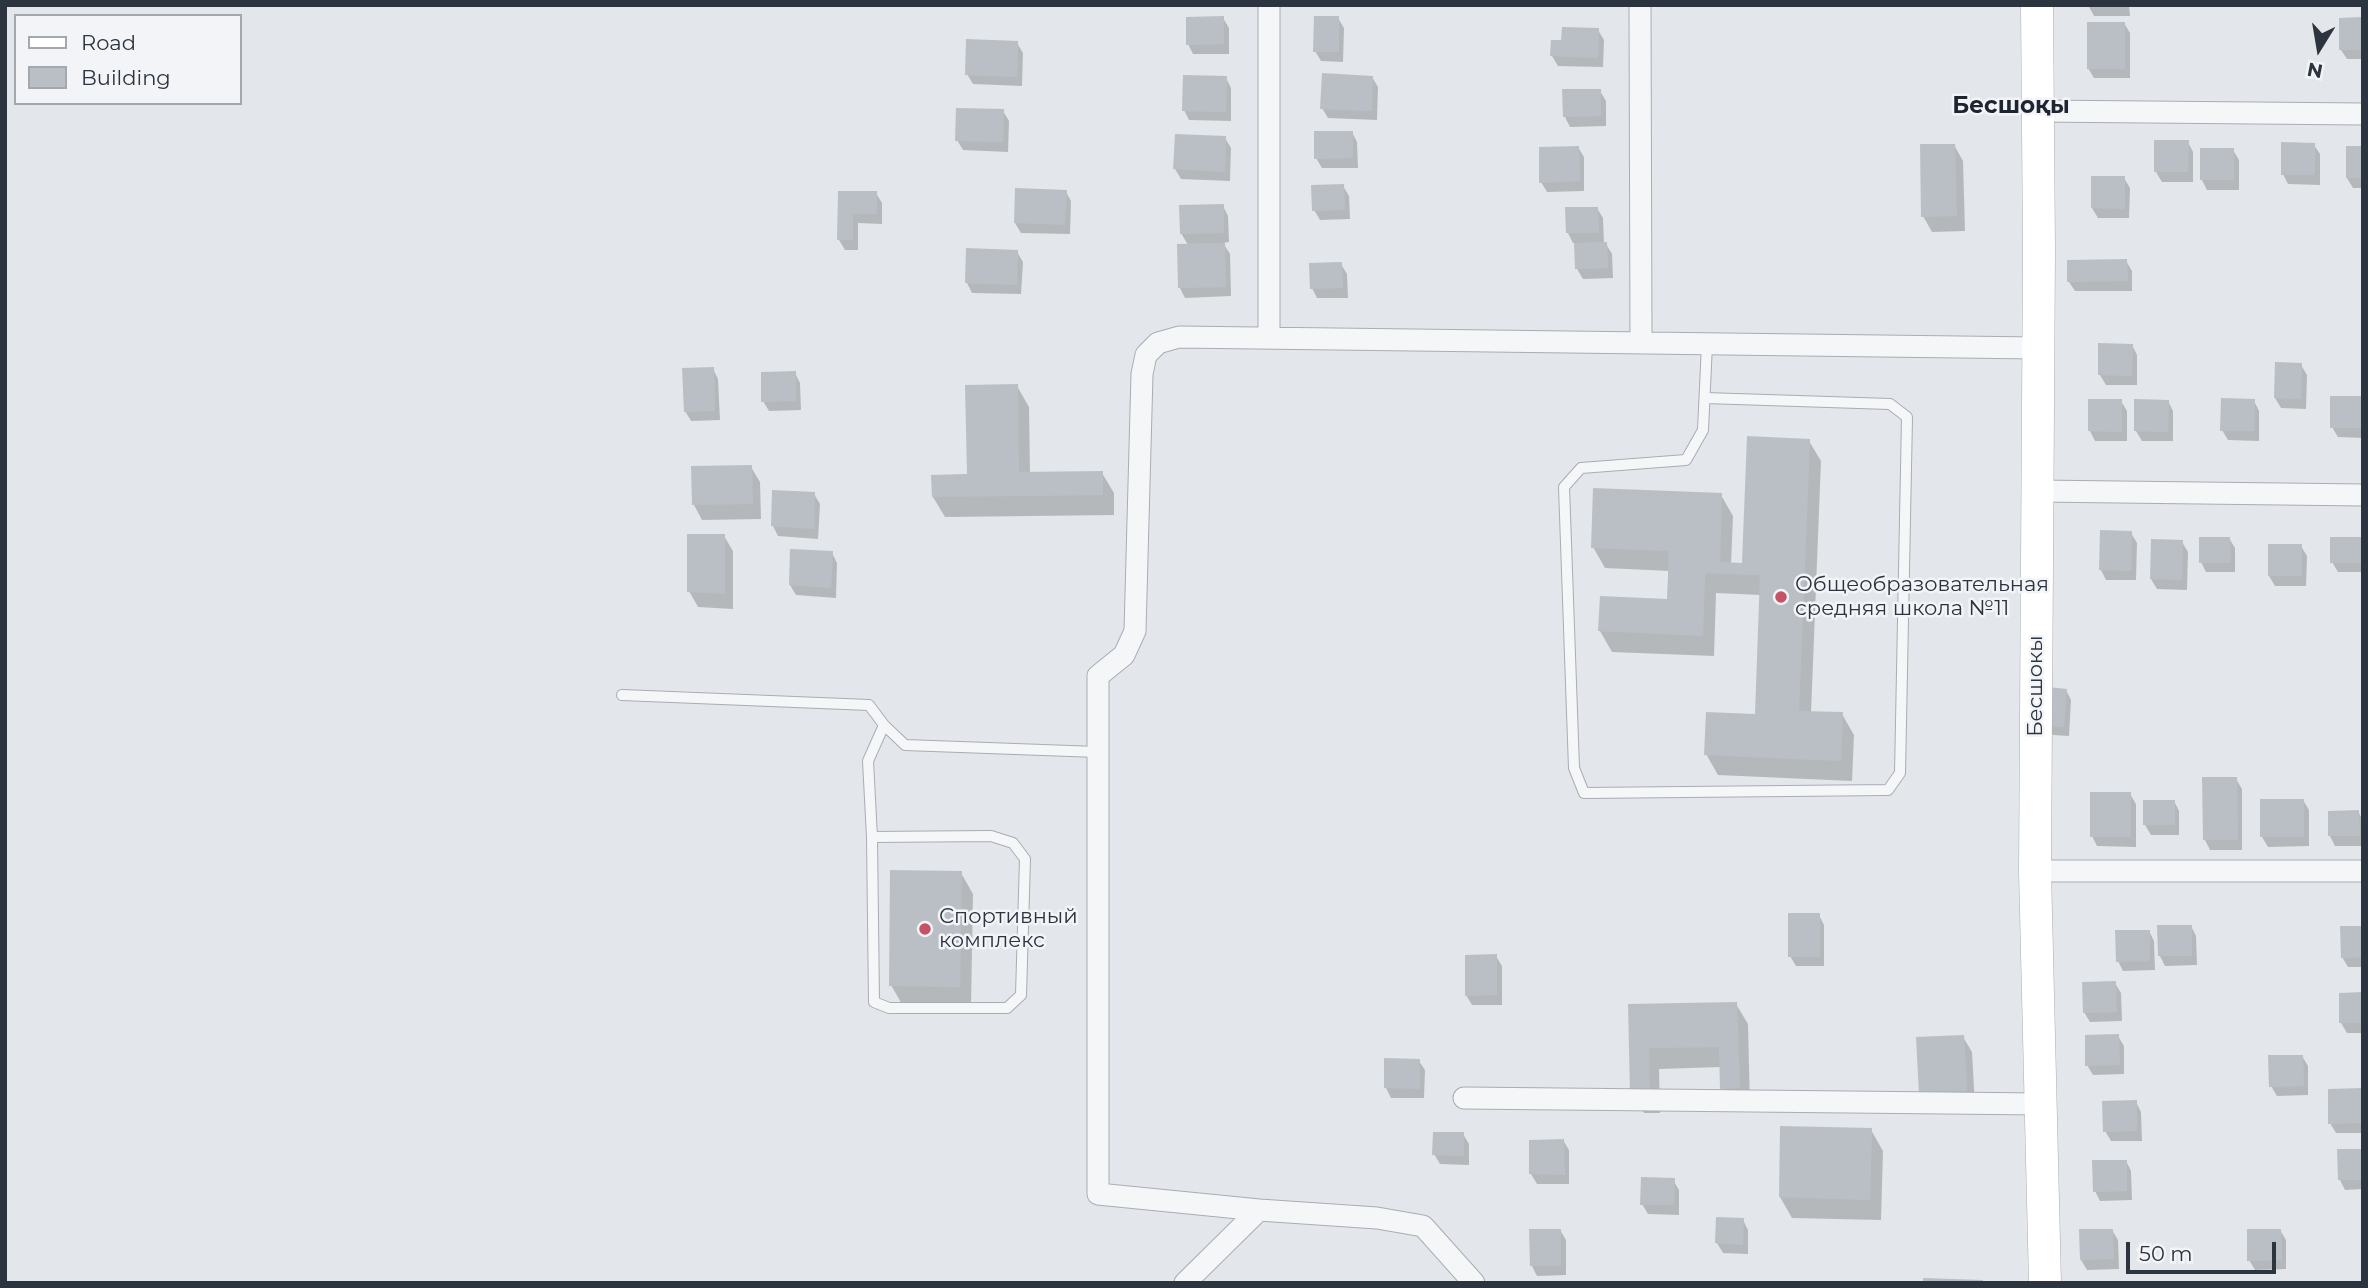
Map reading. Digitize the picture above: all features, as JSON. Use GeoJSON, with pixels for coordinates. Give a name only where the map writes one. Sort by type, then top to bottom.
{"type":"FeatureCollection","features":[{"type":"Feature","properties":{"kind":"street"},"geometry":{"type":"LineString","coordinates":[[1269,5],[1269,338]]}},
{"type":"Feature","properties":{"kind":"street"},"geometry":{"type":"LineString","coordinates":[[1640,5],[1641,343]]}},
{"type":"Feature","properties":{"kind":"street","name":"Бесшокы"},"geometry":{"type":"LineString","coordinates":[[2037,5],[2039,111],[2035,871],[2045,1283]]}},
{"type":"Feature","properties":{"kind":"street"},"geometry":{"type":"LineString","coordinates":[[2039,111],[2363,114]]}},
{"type":"Feature","properties":{"kind":"street"},"geometry":{"type":"LineString","coordinates":[[1474,1283],[1423,1226],[1377,1218],[1259,1210],[1098,1194],[1098,676],[1124,655],[1135,631],[1142,374],[1146,355],[1157,343],[1179,337],[2037,348]]}},
{"type":"Feature","properties":{"kind":"street"},"geometry":{"type":"LineString","coordinates":[[2038,491],[2363,495]]}},
{"type":"Feature","properties":{"kind":"street"},"geometry":{"type":"LineString","coordinates":[[2035,871],[2363,871]]}},
{"type":"Feature","properties":{"kind":"street"},"geometry":{"type":"LineString","coordinates":[[1464,1098],[2041,1104]]}},
{"type":"Feature","properties":{"kind":"street"},"geometry":{"type":"LineString","coordinates":[[1185,1283],[1259,1210]]}},
{"type":"Feature","properties":{"kind":"lane"},"geometry":{"type":"LineString","coordinates":[[1705,398],[1890,404],[1907,416],[1900,773],[1888,790],[1584,793],[1574,768],[1564,486],[1581,468],[1686,460],[1703,430],[1707,344]]}},
{"type":"Feature","properties":{"kind":"lane"},"geometry":{"type":"LineString","coordinates":[[622,695],[869,705],[905,745],[1098,752]]}},
{"type":"Feature","properties":{"kind":"lane"},"geometry":{"type":"LineString","coordinates":[[872,837],[991,836],[1013,843],[1025,859],[1021,995],[1007,1007],[889,1008],[874,1002],[872,837],[868,761],[884,724]]}},
{"type":"Feature","properties":{"kind":"building"},"geometry":{"type":"Polygon","coordinates":[[[1224,16],[1224,44],[1186,45],[1186,17],[1224,16]]]}},
{"type":"Feature","properties":{"kind":"building"},"geometry":{"type":"Polygon","coordinates":[[[1314,16],[1339,16],[1339,52],[1313,52],[1314,16]]]}},
{"type":"Feature","properties":{"kind":"building"},"geometry":{"type":"Polygon","coordinates":[[[2363,17],[2363,50],[2339,50],[2339,18],[2363,17]]]}},
{"type":"Feature","properties":{"kind":"building"},"geometry":{"type":"Polygon","coordinates":[[[2087,22],[2125,22],[2125,69],[2087,69],[2087,22]]]}},
{"type":"Feature","properties":{"kind":"building"},"geometry":{"type":"Polygon","coordinates":[[[1562,27],[1599,28],[1598,58],[1550,56],[1551,40],[1561,40],[1562,27]]]}},
{"type":"Feature","properties":{"kind":"building"},"geometry":{"type":"Polygon","coordinates":[[[966,39],[1018,41],[1017,77],[965,75],[966,39]]]}},
{"type":"Feature","properties":{"kind":"building"},"geometry":{"type":"Polygon","coordinates":[[[1322,73],[1373,76],[1372,111],[1320,109],[1322,73]]]}},
{"type":"Feature","properties":{"kind":"building"},"geometry":{"type":"Polygon","coordinates":[[[1183,75],[1227,76],[1226,112],[1182,111],[1183,75]]]}},
{"type":"Feature","properties":{"kind":"building"},"geometry":{"type":"Polygon","coordinates":[[[1562,89],[1601,89],[1601,116],[1563,117],[1562,89]]]}},
{"type":"Feature","properties":{"kind":"building"},"geometry":{"type":"Polygon","coordinates":[[[956,108],[1004,109],[1003,142],[955,141],[956,108]]]}},
{"type":"Feature","properties":{"kind":"building"},"geometry":{"type":"Polygon","coordinates":[[[1314,131],[1353,131],[1353,158],[1314,159],[1314,131]]]}},
{"type":"Feature","properties":{"kind":"building"},"geometry":{"type":"Polygon","coordinates":[[[1175,134],[1226,136],[1225,172],[1173,169],[1175,134]]]}},
{"type":"Feature","properties":{"kind":"building"},"geometry":{"type":"Polygon","coordinates":[[[2154,140],[2189,140],[2188,172],[2154,172],[2154,140]]]}},
{"type":"Feature","properties":{"kind":"building"},"geometry":{"type":"Polygon","coordinates":[[[2281,142],[2315,143],[2315,175],[2281,175],[2281,142]]]}},
{"type":"Feature","properties":{"kind":"building"},"geometry":{"type":"Polygon","coordinates":[[[1920,144],[1955,144],[1957,216],[1921,217],[1920,144]]]}},
{"type":"Feature","properties":{"kind":"building"},"geometry":{"type":"Polygon","coordinates":[[[1579,146],[1580,181],[1539,183],[1539,147],[1579,146]]]}},
{"type":"Feature","properties":{"kind":"building"},"geometry":{"type":"Polygon","coordinates":[[[2346,146],[2363,146],[2363,178],[2346,178],[2346,146]]]}},
{"type":"Feature","properties":{"kind":"building"},"geometry":{"type":"Polygon","coordinates":[[[2200,148],[2234,148],[2234,180],[2200,180],[2200,148]]]}},
{"type":"Feature","properties":{"kind":"building"},"geometry":{"type":"Polygon","coordinates":[[[2091,176],[2125,176],[2125,209],[2091,208],[2091,176]]]}},
{"type":"Feature","properties":{"kind":"building"},"geometry":{"type":"Polygon","coordinates":[[[1344,184],[1345,210],[1312,211],[1311,185],[1344,184]]]}},
{"type":"Feature","properties":{"kind":"building"},"geometry":{"type":"Polygon","coordinates":[[[1015,188],[1067,190],[1065,225],[1014,223],[1015,188]]]}},
{"type":"Feature","properties":{"kind":"building"},"geometry":{"type":"Polygon","coordinates":[[[838,191],[877,191],[877,214],[853,214],[853,240],[837,240],[838,191]]]}},
{"type":"Feature","properties":{"kind":"building"},"geometry":{"type":"Polygon","coordinates":[[[1224,204],[1224,233],[1180,234],[1179,205],[1224,204]]]}},
{"type":"Feature","properties":{"kind":"building"},"geometry":{"type":"Polygon","coordinates":[[[1565,207],[1598,207],[1599,233],[1566,233],[1565,207]]]}},
{"type":"Feature","properties":{"kind":"building"},"geometry":{"type":"Polygon","coordinates":[[[1607,242],[1608,268],[1575,269],[1574,243],[1607,242]]]}},
{"type":"Feature","properties":{"kind":"building"},"geometry":{"type":"Polygon","coordinates":[[[1225,243],[1226,287],[1178,288],[1177,244],[1225,243]]]}},
{"type":"Feature","properties":{"kind":"building"},"geometry":{"type":"Polygon","coordinates":[[[966,248],[1018,250],[1017,285],[965,283],[966,248]]]}},
{"type":"Feature","properties":{"kind":"building"},"geometry":{"type":"Polygon","coordinates":[[[2127,259],[2128,281],[2067,282],[2067,260],[2127,259]]]}},
{"type":"Feature","properties":{"kind":"building"},"geometry":{"type":"Polygon","coordinates":[[[1342,262],[1343,288],[1310,289],[1309,263],[1342,262]]]}},
{"type":"Feature","properties":{"kind":"building"},"geometry":{"type":"Polygon","coordinates":[[[2098,343],[2133,344],[2132,376],[2098,375],[2098,343]]]}},
{"type":"Feature","properties":{"kind":"building"},"geometry":{"type":"Polygon","coordinates":[[[2275,362],[2302,363],[2301,399],[2274,398],[2275,362]]]}},
{"type":"Feature","properties":{"kind":"building"},"geometry":{"type":"Polygon","coordinates":[[[714,367],[715,411],[684,412],[682,368],[714,367]]]}},
{"type":"Feature","properties":{"kind":"building"},"geometry":{"type":"Polygon","coordinates":[[[796,371],[796,401],[761,402],[761,372],[796,371]]]}},
{"type":"Feature","properties":{"kind":"building"},"geometry":{"type":"Polygon","coordinates":[[[1018,384],[1019,472],[1103,471],[1103,495],[932,497],[931,475],[967,474],[965,385],[1018,384]]]}},
{"type":"Feature","properties":{"kind":"building"},"geometry":{"type":"Polygon","coordinates":[[[2330,396],[2363,396],[2363,428],[2330,428],[2330,396]]]}},
{"type":"Feature","properties":{"kind":"building"},"geometry":{"type":"Polygon","coordinates":[[[2221,398],[2255,399],[2254,431],[2220,431],[2221,398]]]}},
{"type":"Feature","properties":{"kind":"building"},"geometry":{"type":"Polygon","coordinates":[[[2088,399],[2122,399],[2122,432],[2088,431],[2088,399]]]}},
{"type":"Feature","properties":{"kind":"building"},"geometry":{"type":"Polygon","coordinates":[[[2134,399],[2169,400],[2168,432],[2134,431],[2134,399]]]}},
{"type":"Feature","properties":{"kind":"building","name":"Общеобразовательная средняя школа №11"},"geometry":{"type":"Polygon","coordinates":[[[1747,436],[1810,439],[1799,711],[1843,712],[1841,761],[1704,755],[1706,712],[1755,714],[1760,575],[1705,573],[1703,636],[1598,631],[1600,596],[1667,599],[1669,551],[1591,548],[1593,488],[1722,493],[1720,562],[1742,563],[1747,436]]]}},
{"type":"Feature","properties":{"kind":"building"},"geometry":{"type":"Polygon","coordinates":[[[752,465],[753,504],[692,505],[691,466],[752,465]]]}},
{"type":"Feature","properties":{"kind":"building"},"geometry":{"type":"Polygon","coordinates":[[[772,490],[815,492],[814,529],[771,526],[772,490]]]}},
{"type":"Feature","properties":{"kind":"building"},"geometry":{"type":"Polygon","coordinates":[[[2100,530],[2132,531],[2131,571],[2099,570],[2100,530]]]}},
{"type":"Feature","properties":{"kind":"building"},"geometry":{"type":"Polygon","coordinates":[[[687,534],[725,534],[725,594],[687,592],[687,534]]]}},
{"type":"Feature","properties":{"kind":"building"},"geometry":{"type":"Polygon","coordinates":[[[2199,537],[2230,537],[2231,563],[2199,563],[2199,537]]]}},
{"type":"Feature","properties":{"kind":"building"},"geometry":{"type":"Polygon","coordinates":[[[2330,537],[2362,537],[2362,563],[2330,563],[2330,537]]]}},
{"type":"Feature","properties":{"kind":"building"},"geometry":{"type":"Polygon","coordinates":[[[2151,539],[2183,540],[2182,580],[2150,579],[2151,539]]]}},
{"type":"Feature","properties":{"kind":"building"},"geometry":{"type":"Polygon","coordinates":[[[2268,544],[2302,544],[2302,576],[2268,576],[2268,544]]]}},
{"type":"Feature","properties":{"kind":"building"},"geometry":{"type":"Polygon","coordinates":[[[790,549],[833,551],[831,588],[789,585],[790,549]]]}},
{"type":"Feature","properties":{"kind":"building"},"geometry":{"type":"Polygon","coordinates":[[[2048,687],[2067,689],[2064,727],[2045,725],[2048,687]]]}},
{"type":"Feature","properties":{"kind":"building"},"geometry":{"type":"Polygon","coordinates":[[[2202,777],[2237,777],[2238,840],[2203,840],[2202,777]]]}},
{"type":"Feature","properties":{"kind":"building"},"geometry":{"type":"Polygon","coordinates":[[[2090,792],[2131,792],[2131,837],[2090,837],[2090,792]]]}},
{"type":"Feature","properties":{"kind":"building"},"geometry":{"type":"Polygon","coordinates":[[[2260,799],[2304,799],[2304,837],[2260,837],[2260,799]]]}},
{"type":"Feature","properties":{"kind":"building"},"geometry":{"type":"Polygon","coordinates":[[[2143,800],[2175,800],[2175,825],[2143,825],[2143,800]]]}},
{"type":"Feature","properties":{"kind":"building"},"geometry":{"type":"Polygon","coordinates":[[[2359,810],[2360,836],[2328,836],[2328,811],[2359,810]]]}},
{"type":"Feature","properties":{"kind":"building","name":"Спортивный комплекс"},"geometry":{"type":"Polygon","coordinates":[[[890,870],[962,871],[960,987],[889,986],[890,870]]]}},
{"type":"Feature","properties":{"kind":"building"},"geometry":{"type":"Polygon","coordinates":[[[1788,913],[1820,913],[1820,957],[1788,957],[1788,913]]]}},
{"type":"Feature","properties":{"kind":"building"},"geometry":{"type":"Polygon","coordinates":[[[2157,925],[2192,925],[2192,956],[2158,956],[2157,925]]]}},
{"type":"Feature","properties":{"kind":"building"},"geometry":{"type":"Polygon","coordinates":[[[2340,926],[2363,926],[2363,957],[2341,958],[2340,926]]]}},
{"type":"Feature","properties":{"kind":"building"},"geometry":{"type":"Polygon","coordinates":[[[2115,930],[2150,930],[2150,961],[2116,962],[2115,930]]]}},
{"type":"Feature","properties":{"kind":"building"},"geometry":{"type":"Polygon","coordinates":[[[1497,954],[1497,995],[1465,996],[1465,955],[1497,954]]]}},
{"type":"Feature","properties":{"kind":"building"},"geometry":{"type":"Polygon","coordinates":[[[2116,981],[2117,1012],[2083,1013],[2082,982],[2116,981]]]}},
{"type":"Feature","properties":{"kind":"building"},"geometry":{"type":"Polygon","coordinates":[[[2363,992],[2363,1023],[2339,1023],[2339,993],[2363,992]]]}},
{"type":"Feature","properties":{"kind":"building"},"geometry":{"type":"Polygon","coordinates":[[[1737,1002],[1740,1088],[1720,1089],[1719,1047],[1649,1048],[1650,1093],[1630,1093],[1628,1004],[1737,1002]]]}},
{"type":"Feature","properties":{"kind":"building"},"geometry":{"type":"Polygon","coordinates":[[[2119,1034],[2120,1065],[2085,1066],[2085,1035],[2119,1034]]]}},
{"type":"Feature","properties":{"kind":"building"},"geometry":{"type":"Polygon","coordinates":[[[1964,1035],[1967,1091],[1919,1094],[1916,1037],[1964,1035]]]}},
{"type":"Feature","properties":{"kind":"building"},"geometry":{"type":"Polygon","coordinates":[[[2268,1055],[2303,1055],[2304,1086],[2269,1087],[2268,1055]]]}},
{"type":"Feature","properties":{"kind":"building"},"geometry":{"type":"Polygon","coordinates":[[[1384,1058],[1420,1059],[1420,1089],[1384,1088],[1384,1058]]]}},
{"type":"Feature","properties":{"kind":"building"},"geometry":{"type":"Polygon","coordinates":[[[2363,1088],[2363,1123],[2328,1124],[2328,1089],[2363,1088]]]}},
{"type":"Feature","properties":{"kind":"building"},"geometry":{"type":"Polygon","coordinates":[[[2137,1100],[2137,1131],[2103,1132],[2102,1101],[2137,1100]]]}},
{"type":"Feature","properties":{"kind":"building"},"geometry":{"type":"Polygon","coordinates":[[[1780,1126],[1872,1128],[1870,1200],[1779,1197],[1780,1126]]]}},
{"type":"Feature","properties":{"kind":"building"},"geometry":{"type":"Polygon","coordinates":[[[1433,1132],[1464,1132],[1464,1156],[1432,1155],[1433,1132]]]}},
{"type":"Feature","properties":{"kind":"building"},"geometry":{"type":"Polygon","coordinates":[[[1564,1139],[1565,1175],[1529,1174],[1529,1140],[1564,1139]]]}},
{"type":"Feature","properties":{"kind":"building"},"geometry":{"type":"Polygon","coordinates":[[[2337,1149],[2363,1149],[2363,1180],[2338,1180],[2337,1149]]]}},
{"type":"Feature","properties":{"kind":"building"},"geometry":{"type":"Polygon","coordinates":[[[2092,1160],[2127,1160],[2127,1191],[2093,1192],[2092,1160]]]}},
{"type":"Feature","properties":{"kind":"building"},"geometry":{"type":"Polygon","coordinates":[[[1641,1177],[1675,1178],[1674,1205],[1640,1205],[1641,1177]]]}},
{"type":"Feature","properties":{"kind":"building"},"geometry":{"type":"Polygon","coordinates":[[[1716,1217],[1744,1218],[1743,1245],[1715,1243],[1716,1217]]]}},
{"type":"Feature","properties":{"kind":"building"},"geometry":{"type":"Polygon","coordinates":[[[1529,1229],[1561,1229],[1561,1266],[1530,1266],[1529,1229]]]}},
{"type":"Feature","properties":{"kind":"building"},"geometry":{"type":"Polygon","coordinates":[[[2079,1229],[2113,1229],[2114,1259],[2080,1260],[2079,1229]]]}},
{"type":"Feature","properties":{"kind":"building"},"geometry":{"type":"Polygon","coordinates":[[[2247,1229],[2281,1229],[2282,1260],[2247,1261],[2247,1229]]]}},
{"type":"Feature","properties":{"kind":"building"},"geometry":{"type":"Polygon","coordinates":[[[1923,1278],[1983,1280],[1983,1283],[1923,1283],[1923,1278]]]}},
{"type":"Feature","properties":{"kind":"place","name":"Общеобразовательная средняя школа №11"},"geometry":{"type":"Point","coordinates":[1781,597]}},
{"type":"Feature","properties":{"kind":"place","name":"Спортивный комплекс"},"geometry":{"type":"Point","coordinates":[925,929]}},
{"type":"Feature","properties":{"kind":"district","name":"Бесшоқы"},"geometry":{"type":"Point","coordinates":[2011,106]}}]}
